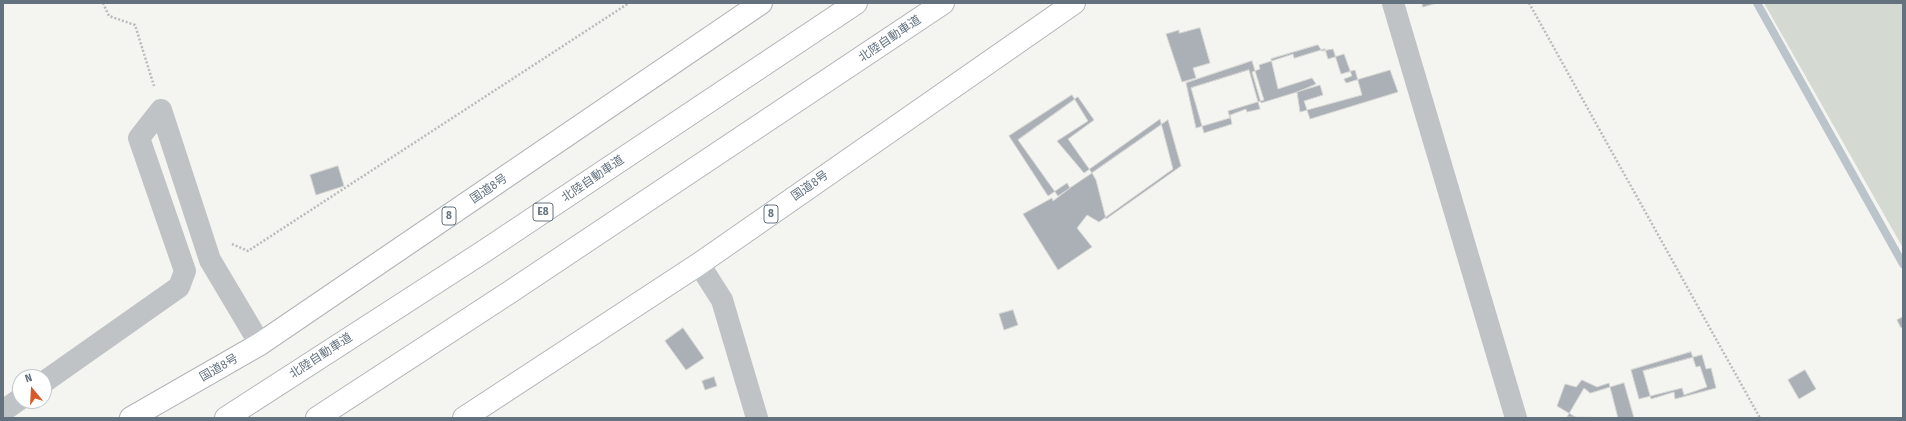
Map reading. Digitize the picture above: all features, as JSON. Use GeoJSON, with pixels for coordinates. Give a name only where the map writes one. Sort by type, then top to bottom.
{"type":"FeatureCollection","features":[{"type":"Feature","properties":{"kind":"highway","name":"国道8号"},"geometry":{"type":"LineString","coordinates":[[131,418],[260,344],[653,78],[761,3]]}},
{"type":"Feature","properties":{"kind":"highway","name":"北陸自動車道"},"geometry":{"type":"LineString","coordinates":[[226,418],[484,252],[856,3]]}},
{"type":"Feature","properties":{"kind":"highway","name":"北陸自動車道"},"geometry":{"type":"LineString","coordinates":[[317,418],[537,275],[942,3]]}},
{"type":"Feature","properties":{"kind":"highway","name":"国道8号"},"geometry":{"type":"LineString","coordinates":[[464,418],[699,264],[1074,3]]}},
{"type":"Feature","properties":{"kind":"street"},"geometry":{"type":"LineString","coordinates":[[1393,3],[1516,418]]}},
{"type":"Feature","properties":{"kind":"street"},"geometry":{"type":"LineString","coordinates":[[161,110],[210,260],[260,344]]}},
{"type":"Feature","properties":{"kind":"street"},"geometry":{"type":"LineString","coordinates":[[52,376],[179,287],[185,271],[139,138],[161,110]]}},
{"type":"Feature","properties":{"kind":"street"},"geometry":{"type":"LineString","coordinates":[[699,264],[722,300],[757,418]]}},
{"type":"Feature","properties":{"kind":"street"},"geometry":{"type":"LineString","coordinates":[[3,411],[12,405]]}},
{"type":"Feature","properties":{"kind":"path"},"geometry":{"type":"LineString","coordinates":[[103,3],[109,16],[136,25],[161,110]]}},
{"type":"Feature","properties":{"kind":"path"},"geometry":{"type":"LineString","coordinates":[[230,242],[248,251],[629,3]]}},
{"type":"Feature","properties":{"kind":"path"},"geometry":{"type":"LineString","coordinates":[[1529,3],[1760,418]]}},
{"type":"Feature","properties":{"kind":"shaded area"},"geometry":{"type":"Polygon","coordinates":[[[1764,3],[1903,3],[1903,248],[1764,3]]]}},
{"type":"Feature","properties":{"kind":"building"},"geometry":{"type":"Polygon","coordinates":[[[1422,3],[1437,3],[1423,7],[1422,3]]]}},
{"type":"Feature","properties":{"kind":"building"},"geometry":{"type":"Polygon","coordinates":[[[1200,28],[1210,63],[1193,68],[1196,78],[1182,82],[1166,34],[1179,30],[1179,33],[1200,28]]]}},
{"type":"Feature","properties":{"kind":"building"},"geometry":{"type":"Polygon","coordinates":[[[1318,45],[1322,51],[1333,49],[1341,74],[1355,70],[1362,95],[1300,112],[1297,92],[1316,84],[1312,78],[1278,89],[1271,59],[1318,45]]]}},
{"type":"Feature","properties":{"kind":"building"},"geometry":{"type":"Polygon","coordinates":[[[1325,49],[1328,59],[1344,54],[1352,76],[1344,79],[1346,83],[1390,70],[1398,92],[1310,119],[1304,101],[1323,95],[1320,85],[1261,103],[1252,72],[1260,69],[1259,65],[1293,54],[1294,58],[1325,49]]]}},
{"type":"Feature","properties":{"kind":"building"},"geometry":{"type":"Polygon","coordinates":[[[1252,61],[1264,100],[1228,111],[1230,118],[1196,128],[1186,83],[1252,61]]]}},
{"type":"Feature","properties":{"kind":"building"},"geometry":{"type":"Polygon","coordinates":[[[1249,70],[1260,109],[1247,112],[1246,109],[1230,115],[1232,124],[1204,133],[1191,88],[1249,70]]]}},
{"type":"Feature","properties":{"kind":"building"},"geometry":{"type":"Polygon","coordinates":[[[1072,95],[1088,121],[1057,141],[1084,173],[1160,119],[1173,169],[1099,222],[1087,215],[1077,228],[1092,247],[1058,270],[1023,214],[1052,198],[1053,201],[1070,188],[1067,183],[1048,196],[1009,136],[1072,95]]]}},
{"type":"Feature","properties":{"kind":"building"},"geometry":{"type":"Polygon","coordinates":[[[1078,97],[1094,120],[1068,139],[1092,173],[1058,196],[1018,140],[1078,97]]]}},
{"type":"Feature","properties":{"kind":"building"},"geometry":{"type":"Polygon","coordinates":[[[1168,120],[1181,166],[1106,219],[1096,180],[1092,173],[1168,120]]]}},
{"type":"Feature","properties":{"kind":"building"},"geometry":{"type":"Polygon","coordinates":[[[338,166],[344,186],[316,195],[310,175],[338,166]]]}},
{"type":"Feature","properties":{"kind":"building"},"geometry":{"type":"Polygon","coordinates":[[[1013,310],[1018,325],[1004,330],[999,314],[1013,310]]]}},
{"type":"Feature","properties":{"kind":"building"},"geometry":{"type":"Polygon","coordinates":[[[1903,317],[1903,326],[1901,328],[1897,320],[1903,317]]]}},
{"type":"Feature","properties":{"kind":"building"},"geometry":{"type":"Polygon","coordinates":[[[683,328],[704,358],[686,370],[665,341],[683,328]]]}},
{"type":"Feature","properties":{"kind":"building"},"geometry":{"type":"Polygon","coordinates":[[[1691,352],[1696,367],[1700,366],[1707,387],[1684,395],[1682,388],[1639,399],[1631,370],[1691,352]]]}},
{"type":"Feature","properties":{"kind":"building"},"geometry":{"type":"Polygon","coordinates":[[[1702,355],[1706,369],[1711,368],[1716,388],[1675,399],[1674,392],[1651,399],[1643,371],[1702,355]]]}},
{"type":"Feature","properties":{"kind":"building"},"geometry":{"type":"Polygon","coordinates":[[[1805,370],[1816,389],[1799,399],[1788,380],[1805,370]]]}},
{"type":"Feature","properties":{"kind":"building"},"geometry":{"type":"Polygon","coordinates":[[[714,377],[717,386],[705,390],[702,381],[714,377]]]}},
{"type":"Feature","properties":{"kind":"building"},"geometry":{"type":"Polygon","coordinates":[[[1582,380],[1597,387],[1609,383],[1618,418],[1577,418],[1557,406],[1565,384],[1576,387],[1582,380]]]}},
{"type":"Feature","properties":{"kind":"building"},"geometry":{"type":"Polygon","coordinates":[[[1624,383],[1634,418],[1567,417],[1584,388],[1590,393],[1624,383]]]}},
{"type":"Feature","properties":{"kind":"waterway"},"geometry":{"type":"LineString","coordinates":[[1757,3],[1903,264]]}}]}
